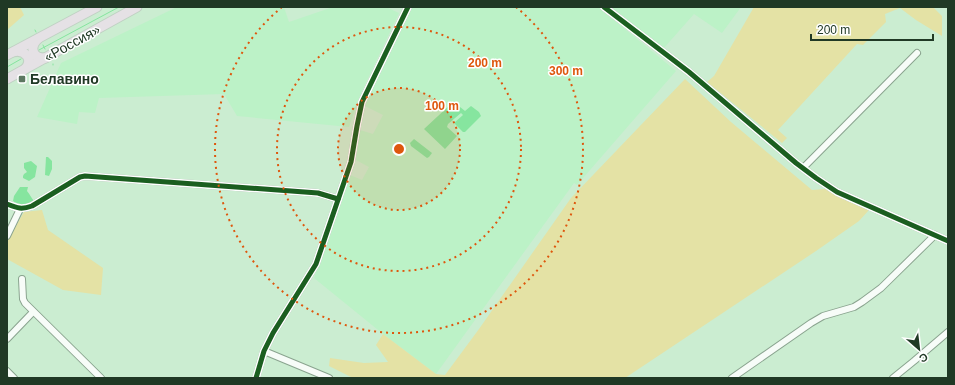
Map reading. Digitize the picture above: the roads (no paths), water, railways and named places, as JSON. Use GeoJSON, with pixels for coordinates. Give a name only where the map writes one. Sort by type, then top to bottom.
{"type":"FeatureCollection","features":[{"type":"Feature","properties":{"kind":"highway","name":"«Россия»"},"geometry":{"type":"LineString","coordinates":[[10,54],[97,7]]}},
{"type":"Feature","properties":{"kind":"highway","name":"«Россия»"},"geometry":{"type":"LineString","coordinates":[[7,79],[136,7]]}},
{"type":"Feature","properties":{"kind":"highway"},"geometry":{"type":"LineString","coordinates":[[38,39],[33,45],[33,51],[38,57],[46,58]]}},
{"type":"Feature","properties":{"kind":"highway"},"geometry":{"type":"LineString","coordinates":[[10,54],[20,52],[27,56],[28,64],[25,69]]}},
{"type":"Feature","properties":{"kind":"street"},"geometry":{"type":"LineString","coordinates":[[256,378],[264,351],[273,333],[316,264],[351,162],[362,102],[408,7]]}},
{"type":"Feature","properties":{"kind":"street"},"geometry":{"type":"LineString","coordinates":[[604,7],[689,72],[796,163],[816,178],[837,192],[948,241]]}},
{"type":"Feature","properties":{"kind":"street"},"geometry":{"type":"LineString","coordinates":[[803,168],[918,53]]}},
{"type":"Feature","properties":{"kind":"street"},"geometry":{"type":"LineString","coordinates":[[7,204],[20,209],[25,209],[67,186],[80,177],[85,176],[318,193],[338,199]]}},
{"type":"Feature","properties":{"kind":"street"},"geometry":{"type":"LineString","coordinates":[[7,236],[20,209]]}},
{"type":"Feature","properties":{"kind":"street"},"geometry":{"type":"LineString","coordinates":[[732,378],[822,316],[862,302],[881,288],[935,235]]}},
{"type":"Feature","properties":{"kind":"street"},"geometry":{"type":"LineString","coordinates":[[22,279],[23,299],[25,304],[101,378]]}},
{"type":"Feature","properties":{"kind":"street"},"geometry":{"type":"LineString","coordinates":[[7,338],[33,312]]}},
{"type":"Feature","properties":{"kind":"street"},"geometry":{"type":"LineString","coordinates":[[893,378],[948,332]]}},
{"type":"Feature","properties":{"kind":"street"},"geometry":{"type":"LineString","coordinates":[[264,351],[329,378]]}},
{"type":"Feature","properties":{"kind":"street"},"geometry":{"type":"LineString","coordinates":[[7,371],[14,378]]}},
{"type":"Feature","properties":{"kind":"waterway"},"geometry":{"type":"LineString","coordinates":[[39,50],[119,7]]}},
{"type":"Feature","properties":{"kind":"waterway"},"geometry":{"type":"LineString","coordinates":[[43,45],[45,49]]}},
{"type":"Feature","properties":{"kind":"waterway"},"geometry":{"type":"LineString","coordinates":[[7,67],[21,59]]}},
{"type":"Feature","properties":{"kind":"place","name":"Белавино"},"geometry":{"type":"Point","coordinates":[22,79]}}]}
